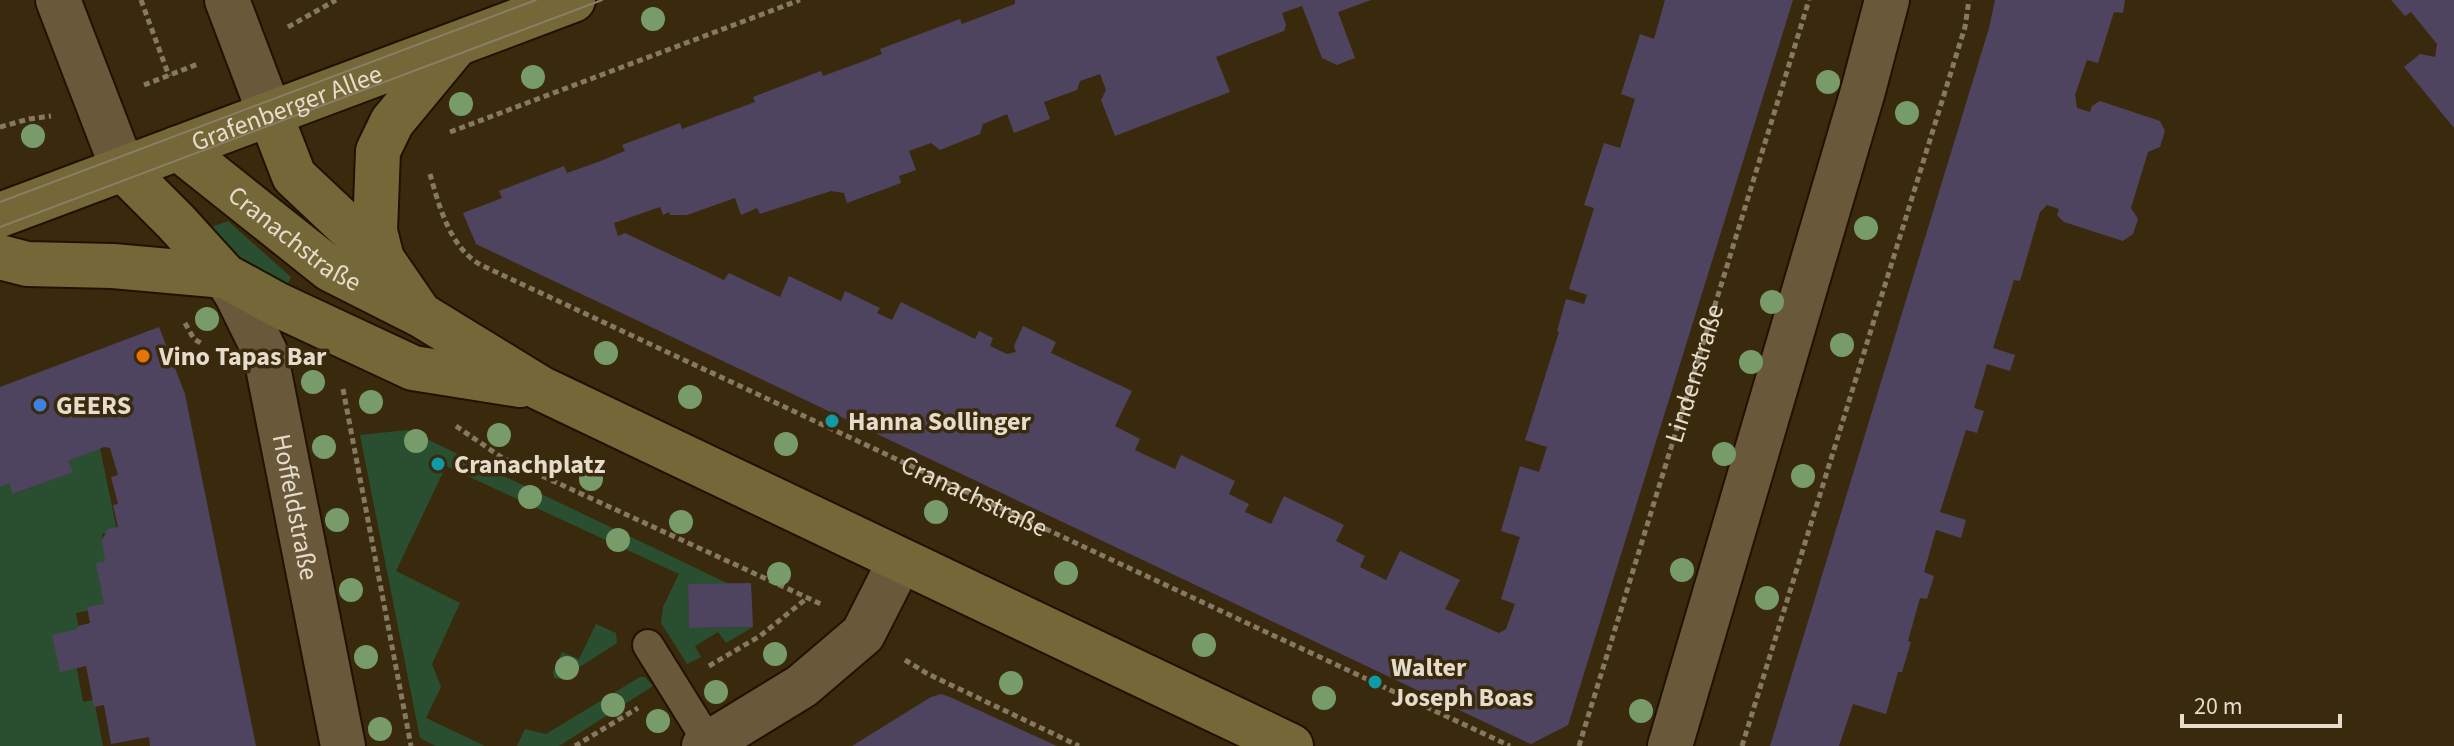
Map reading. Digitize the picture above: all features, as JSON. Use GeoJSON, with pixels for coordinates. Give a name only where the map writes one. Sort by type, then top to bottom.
{"type":"FeatureCollection","features":[{"type":"Feature","properties":{"kind":"main road","name":"Grafenberger Allee"},"geometry":{"type":"LineString","coordinates":[[0,215],[573,0]]}},
{"type":"Feature","properties":{"kind":"main road","name":"Cranachstraße"},"geometry":{"type":"LineString","coordinates":[[382,259],[375,231],[378,151],[392,122],[455,45]]}},
{"type":"Feature","properties":{"kind":"main road","name":"Cranachstraße"},"geometry":{"type":"LineString","coordinates":[[270,114],[294,176],[382,259],[421,315]]}},
{"type":"Feature","properties":{"kind":"main road","name":"Cranachstraße"},"geometry":{"type":"LineString","coordinates":[[178,148],[330,269],[421,315],[540,388],[1291,746]]}},
{"type":"Feature","properties":{"kind":"main road","name":"Cranachstraße"},"geometry":{"type":"LineString","coordinates":[[123,169],[225,276],[278,305],[413,368],[540,388]]}},
{"type":"Feature","properties":{"kind":"main road","name":"Cranachstraße"},"geometry":{"type":"LineString","coordinates":[[0,257],[27,264],[113,266],[225,276]]}},
{"type":"Feature","properties":{"kind":"street"},"geometry":{"type":"LineString","coordinates":[[58,0],[123,169]]}},
{"type":"Feature","properties":{"kind":"street"},"geometry":{"type":"LineString","coordinates":[[227,0],[270,114]]}},
{"type":"Feature","properties":{"kind":"street"},"geometry":{"type":"LineString","coordinates":[[1670,746],[1887,0]]}},
{"type":"Feature","properties":{"kind":"street","name":"Hoffeldstraße"},"geometry":{"type":"LineString","coordinates":[[225,276],[265,352],[343,746]]}},
{"type":"Feature","properties":{"kind":"street"},"geometry":{"type":"LineString","coordinates":[[707,744],[802,686],[863,634],[900,561]]}},
{"type":"Feature","properties":{"kind":"lane"},"geometry":{"type":"LineString","coordinates":[[648,645],[707,744]]}},
{"type":"Feature","properties":{"kind":"path"},"geometry":{"type":"LineString","coordinates":[[141,0],[169,76]]}},
{"type":"Feature","properties":{"kind":"path"},"geometry":{"type":"LineString","coordinates":[[281,31],[336,0]]}},
{"type":"Feature","properties":{"kind":"path"},"geometry":{"type":"LineString","coordinates":[[450,132],[800,0]]}},
{"type":"Feature","properties":{"kind":"path","name":"Lindenstraße"},"geometry":{"type":"LineString","coordinates":[[1579,746],[1809,0]]}},
{"type":"Feature","properties":{"kind":"path"},"geometry":{"type":"LineString","coordinates":[[1742,746],[1965,27],[1969,0]]}},
{"type":"Feature","properties":{"kind":"path"},"geometry":{"type":"LineString","coordinates":[[148,84],[207,61]]}},
{"type":"Feature","properties":{"kind":"path"},"geometry":{"type":"LineString","coordinates":[[0,127],[63,114]]}},
{"type":"Feature","properties":{"kind":"path","name":"Cranachstraße"},"geometry":{"type":"LineString","coordinates":[[429,170],[441,211],[467,258],[1510,746]]}},
{"type":"Feature","properties":{"kind":"path"},"geometry":{"type":"LineString","coordinates":[[342,385],[411,746]]}},
{"type":"Feature","properties":{"kind":"path"},"geometry":{"type":"LineString","coordinates":[[455,425],[501,457],[806,599]]}},
{"type":"Feature","properties":{"kind":"path"},"geometry":{"type":"LineString","coordinates":[[897,655],[928,674],[1079,746]]}},
{"type":"Feature","properties":{"kind":"green space"},"geometry":{"type":"Polygon","coordinates":[[[228,221],[291,277],[286,287],[236,255],[206,229],[228,221]]]}},
{"type":"Feature","properties":{"kind":"green space"},"geometry":{"type":"Polygon","coordinates":[[[408,430],[729,584],[688,584],[689,628],[753,627],[726,643],[718,632],[695,646],[701,657],[687,664],[661,623],[663,607],[679,574],[446,466],[396,571],[460,603],[432,664],[441,687],[426,718],[485,746],[436,746],[420,738],[360,435],[408,430]]]}},
{"type":"Feature","properties":{"kind":"green space"},"geometry":{"type":"Polygon","coordinates":[[[100,448],[117,531],[102,534],[107,566],[132,602],[76,613],[81,640],[72,642],[83,702],[94,700],[103,746],[0,746],[0,487],[9,483],[14,494],[72,472],[68,461],[100,448]]]}},
{"type":"Feature","properties":{"kind":"green space"},"geometry":{"type":"Polygon","coordinates":[[[596,624],[616,633],[617,643],[561,679],[554,678],[553,672],[562,652],[579,659],[596,624]]]}},
{"type":"Feature","properties":{"kind":"green space"},"geometry":{"type":"Polygon","coordinates":[[[640,677],[645,677],[653,686],[559,746],[517,746],[525,729],[546,734],[640,677]]]}},
{"type":"Feature","properties":{"kind":"building"},"geometry":{"type":"Polygon","coordinates":[[[1015,0],[1371,0],[1338,12],[1355,58],[1337,65],[1322,58],[1302,6],[1282,13],[1286,25],[1284,31],[1216,57],[1230,92],[1115,136],[1101,100],[1106,90],[1100,74],[1080,81],[1077,90],[1044,102],[1050,119],[1014,133],[1007,114],[983,124],[980,134],[940,150],[931,143],[909,151],[916,170],[899,176],[901,183],[847,203],[844,193],[831,191],[760,214],[757,208],[741,215],[735,198],[687,215],[670,215],[669,212],[663,215],[660,207],[614,223],[618,236],[625,233],[724,280],[729,273],[780,297],[789,276],[841,301],[845,291],[880,308],[877,313],[892,320],[901,302],[975,339],[979,331],[993,338],[990,346],[1007,354],[1016,352],[1014,346],[1023,326],[1056,342],[1051,353],[1132,391],[1115,426],[1140,439],[1135,450],[1175,469],[1181,455],[1235,481],[1229,494],[1249,504],[1245,512],[1271,524],[1284,496],[1344,525],[1336,541],[1365,556],[1360,567],[1386,580],[1400,551],[1460,580],[1445,609],[1499,633],[1506,629],[1515,604],[1501,599],[1520,537],[1501,531],[1520,466],[1539,472],[1547,447],[1525,440],[1559,332],[1566,299],[1584,304],[1587,295],[1569,289],[1594,208],[1584,205],[1604,143],[1620,148],[1635,99],[1621,94],[1640,34],[1654,39],[1665,0],[1793,0],[1568,725],[1531,744],[476,244],[463,213],[502,198],[499,191],[564,166],[567,173],[598,162],[625,151],[622,145],[680,123],[682,129],[755,102],[753,97],[821,71],[823,76],[856,64],[882,54],[880,49],[960,19],[962,24],[1015,4],[1015,0]]]}},
{"type":"Feature","properties":{"kind":"building"},"geometry":{"type":"Polygon","coordinates":[[[1995,0],[2125,0],[2123,13],[2114,12],[2098,63],[2087,60],[2075,95],[2077,108],[2090,112],[2092,106],[2100,101],[2160,121],[2165,131],[2160,147],[2148,152],[2131,208],[2138,219],[2133,234],[2123,241],[2064,222],[2057,215],[2059,209],[2047,205],[2040,212],[2020,281],[2014,280],[1993,348],[2015,355],[2010,371],[1987,364],[1974,408],[1984,411],[1977,433],[1966,430],[1940,512],[1966,520],[1961,538],[1936,530],[1924,572],[1934,576],[1927,599],[1920,598],[1908,641],[1911,642],[1902,672],[1898,672],[1886,714],[1853,704],[1839,746],[1770,746],[1989,28],[1995,0]]]}},
{"type":"Feature","properties":{"kind":"building"},"geometry":{"type":"Polygon","coordinates":[[[2391,0],[2454,0],[2454,128],[2404,67],[2420,54],[2435,57],[2437,44],[2411,12],[2405,16],[2391,0]]]}},
{"type":"Feature","properties":{"kind":"building"},"geometry":{"type":"Polygon","coordinates":[[[159,327],[185,394],[256,746],[150,746],[149,737],[111,744],[104,705],[94,707],[86,666],[60,672],[52,635],[90,623],[87,607],[104,604],[96,563],[105,561],[102,540],[108,529],[118,527],[113,505],[118,504],[111,477],[118,475],[110,448],[104,447],[68,461],[73,472],[13,494],[9,483],[0,487],[0,387],[159,327]]]}},
{"type":"Feature","properties":{"kind":"building"},"geometry":{"type":"Polygon","coordinates":[[[751,583],[753,627],[689,628],[688,584],[751,583]]]}},
{"type":"Feature","properties":{"kind":"building"},"geometry":{"type":"Polygon","coordinates":[[[941,694],[1057,746],[852,746],[931,697],[941,694]]]}},
{"type":"Feature","properties":{"kind":"tram line"},"geometry":{"type":"LineString","coordinates":[[0,202],[536,0]]}},
{"type":"Feature","properties":{"kind":"tram line"},"geometry":{"type":"LineString","coordinates":[[0,227],[602,0]]}},
{"type":"Feature","properties":{"kind":"place","name":"Vino Tapas Bar"},"geometry":{"type":"Point","coordinates":[143,356]}},
{"type":"Feature","properties":{"kind":"place","name":"GEERS"},"geometry":{"type":"Point","coordinates":[40,405]}},
{"type":"Feature","properties":{"kind":"place","name":"Hanna Sollinger"},"geometry":{"type":"Point","coordinates":[832,421]}},
{"type":"Feature","properties":{"kind":"place","name":"Cranachplatz"},"geometry":{"type":"Point","coordinates":[438,464]}},
{"type":"Feature","properties":{"kind":"place","name":"Walter Joseph Boas"},"geometry":{"type":"Point","coordinates":[1375,682]}}]}
